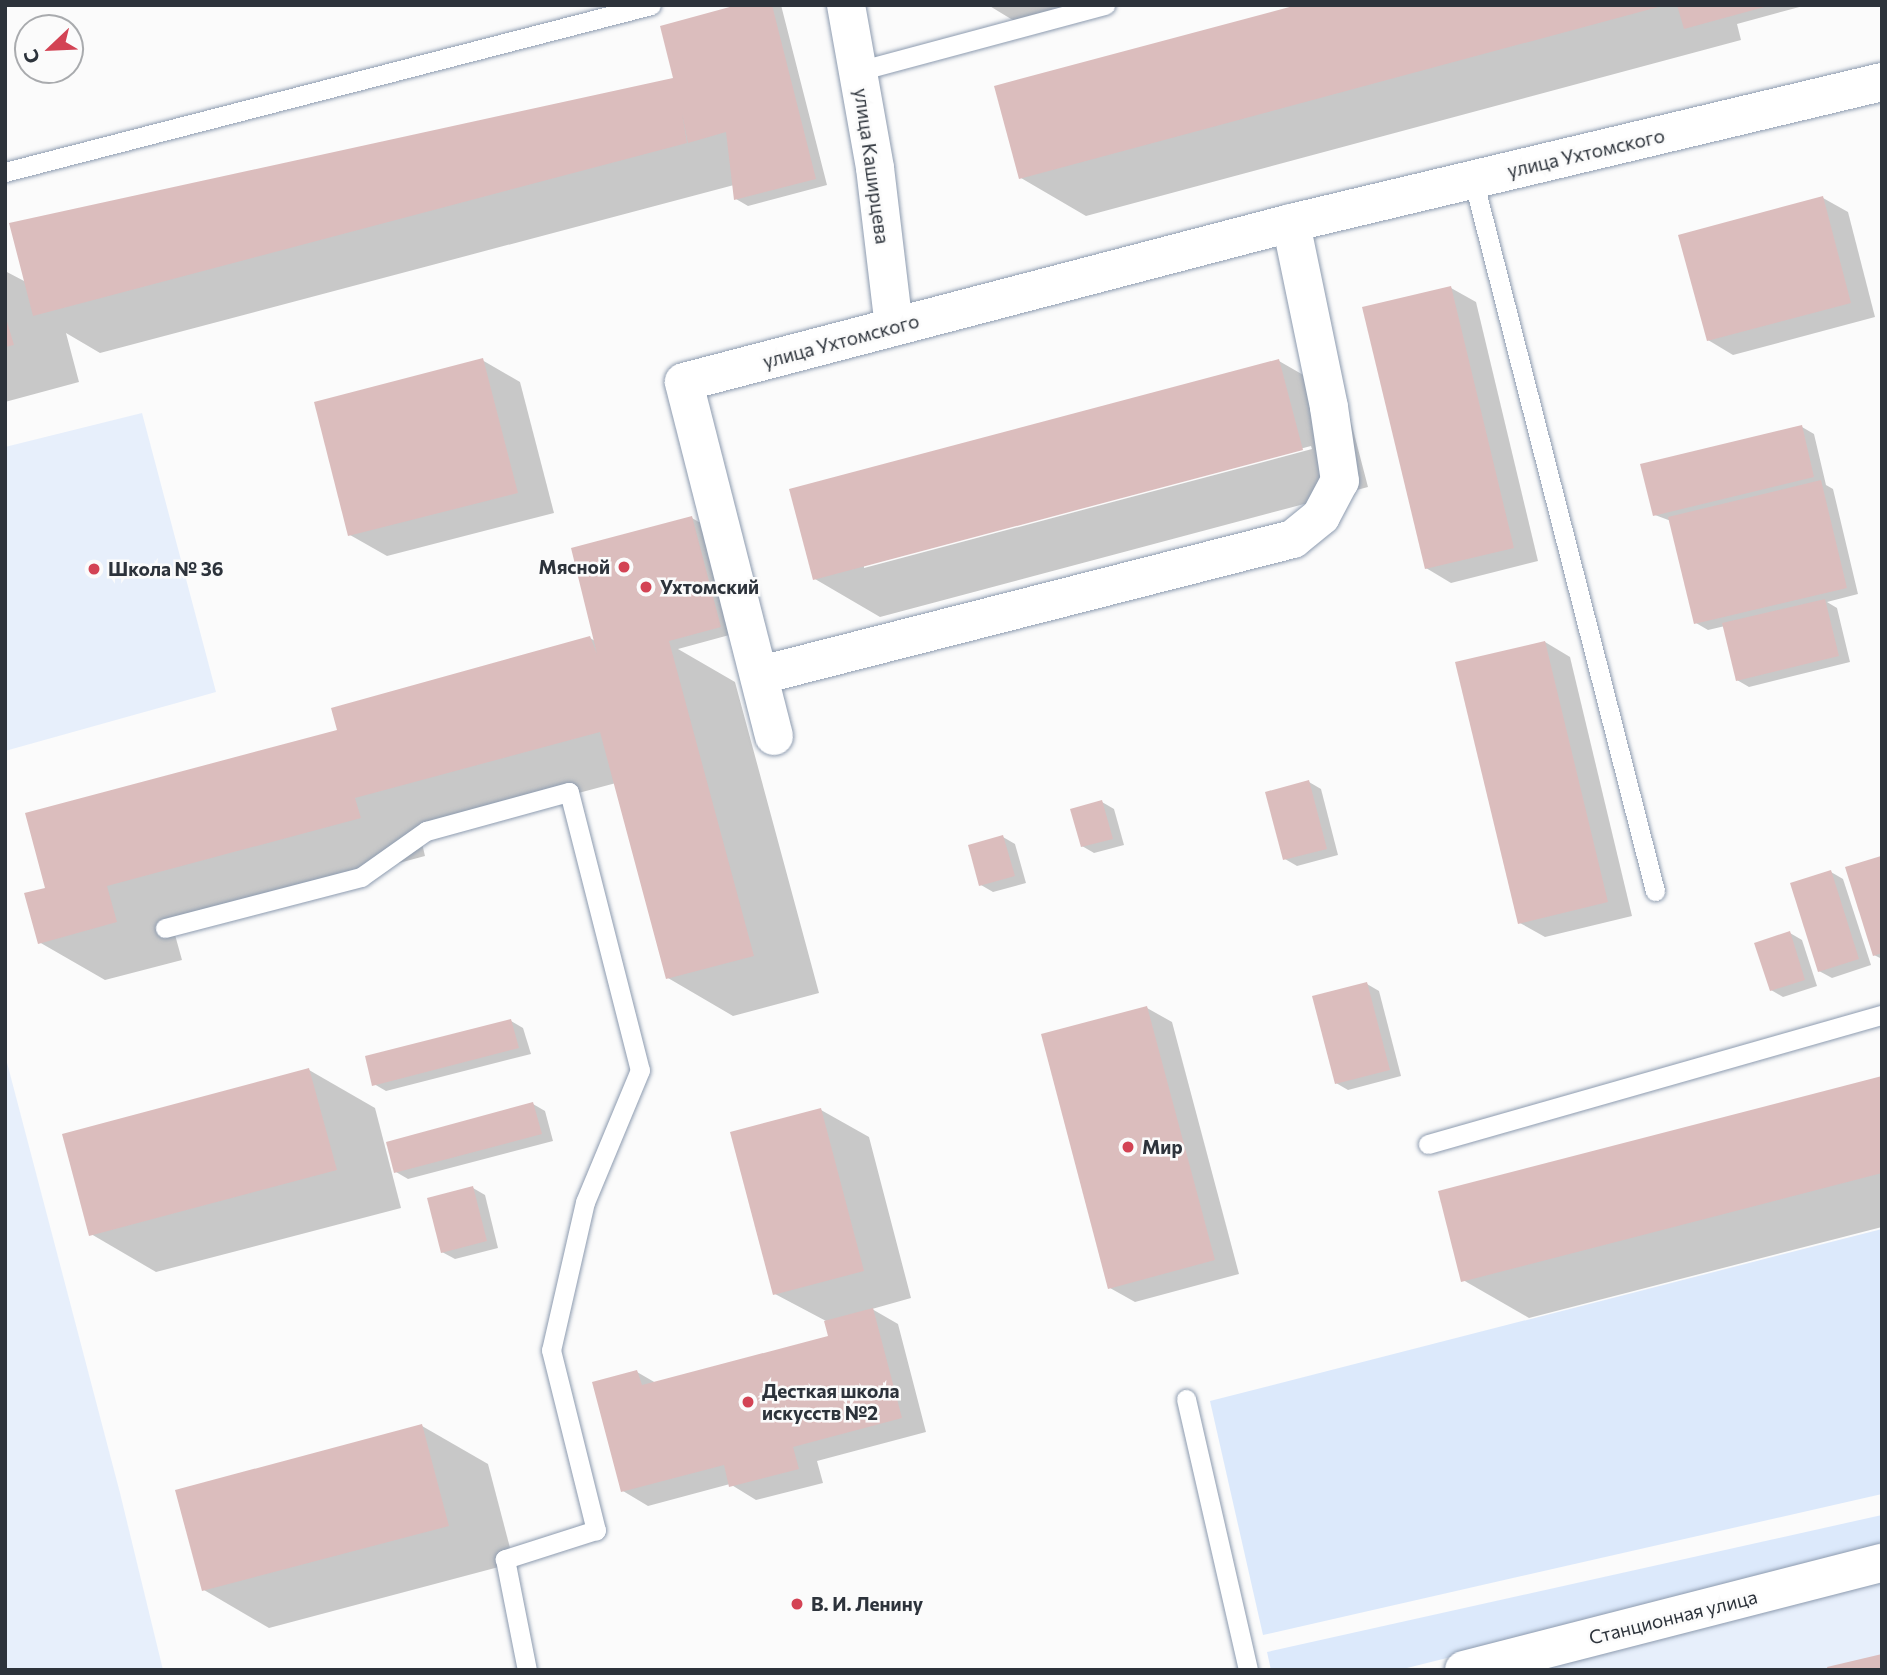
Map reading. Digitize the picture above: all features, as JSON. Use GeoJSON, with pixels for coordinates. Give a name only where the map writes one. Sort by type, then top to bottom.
{"type":"FeatureCollection","features":[{"type":"Feature","properties":{"kind":"street","name":"улица Каширцева"},"geometry":{"type":"LineString","coordinates":[[846,5],[875,167],[894,327]]}},
{"type":"Feature","properties":{"kind":"street","name":"улица Ухтомского"},"geometry":{"type":"LineString","coordinates":[[774,736],[761,676],[684,382],[1290,223],[1882,82]]}},
{"type":"Feature","properties":{"kind":"street"},"geometry":{"type":"LineString","coordinates":[[761,676],[1293,539],[1321,516],[1340,481],[1329,407],[1290,223]]}},
{"type":"Feature","properties":{"kind":"street","name":"Станционная улица"},"geometry":{"type":"LineString","coordinates":[[1464,1670],[1882,1563]]}},
{"type":"Feature","properties":{"kind":"lane"},"geometry":{"type":"LineString","coordinates":[[5,172],[651,5]]}},
{"type":"Feature","properties":{"kind":"lane"},"geometry":{"type":"LineString","coordinates":[[858,71],[1105,5]]}},
{"type":"Feature","properties":{"kind":"lane"},"geometry":{"type":"LineString","coordinates":[[1473,179],[1655,891]]}},
{"type":"Feature","properties":{"kind":"lane"},"geometry":{"type":"LineString","coordinates":[[165,928],[361,877],[426,831],[569,792],[640,1070],[585,1202],[551,1350],[596,1530],[505,1559],[527,1670]]}},
{"type":"Feature","properties":{"kind":"lane"},"geometry":{"type":"LineString","coordinates":[[1428,1144],[1882,1015]]}},
{"type":"Feature","properties":{"kind":"lane"},"geometry":{"type":"LineString","coordinates":[[1186,1399],[1248,1670]]}},
{"type":"Feature","properties":{"kind":"shaded area","name":"Школа № 36"},"geometry":{"type":"Polygon","coordinates":[[[142,413],[216,692],[5,751],[5,447],[142,413]]]}},
{"type":"Feature","properties":{"kind":"shaded area"},"geometry":{"type":"Polygon","coordinates":[[[5,1055],[120,1493],[163,1670],[5,1670],[5,1055]]]}},
{"type":"Feature","properties":{"kind":"shaded area"},"geometry":{"type":"Polygon","coordinates":[[[1882,1229],[1882,1494],[1263,1635],[1210,1401],[1882,1229]]]}},
{"type":"Feature","properties":{"kind":"shaded area"},"geometry":{"type":"Polygon","coordinates":[[[1882,1515],[1882,1549],[1399,1670],[1271,1670],[1267,1652],[1882,1515]]]}},
{"type":"Feature","properties":{"kind":"shaded area"},"geometry":{"type":"Polygon","coordinates":[[[1882,1572],[1882,1670],[1477,1670],[1882,1572]]]}},
{"type":"Feature","properties":{"kind":"building"},"geometry":{"type":"Polygon","coordinates":[[[737,5],[772,5],[816,179],[734,200],[726,132],[688,143],[682,113],[687,143],[33,316],[9,223],[673,78],[660,26],[737,5]]]}},
{"type":"Feature","properties":{"kind":"building"},"geometry":{"type":"Polygon","coordinates":[[[1297,5],[1662,6],[1019,179],[994,86],[1297,5]]]}},
{"type":"Feature","properties":{"kind":"building"},"geometry":{"type":"Polygon","coordinates":[[[1677,5],[1768,5],[1768,6],[1684,29],[1677,5]]]}},
{"type":"Feature","properties":{"kind":"building"},"geometry":{"type":"Polygon","coordinates":[[[1823,196],[1851,303],[1707,341],[1678,235],[1823,196]]]}},
{"type":"Feature","properties":{"kind":"building"},"geometry":{"type":"Polygon","coordinates":[[[1451,286],[1514,548],[1425,569],[1362,307],[1451,286]]]}},
{"type":"Feature","properties":{"kind":"building"},"geometry":{"type":"Polygon","coordinates":[[[5,315],[14,345],[5,347],[5,315]]]}},
{"type":"Feature","properties":{"kind":"building"},"geometry":{"type":"Polygon","coordinates":[[[483,358],[518,493],[348,536],[314,402],[483,358]]]}},
{"type":"Feature","properties":{"kind":"building"},"geometry":{"type":"Polygon","coordinates":[[[1279,359],[1303,450],[813,580],[789,489],[1279,359]]]}},
{"type":"Feature","properties":{"kind":"building"},"geometry":{"type":"Polygon","coordinates":[[[1802,425],[1814,477],[1653,516],[1640,464],[1802,425]]]}},
{"type":"Feature","properties":{"kind":"building"},"geometry":{"type":"Polygon","coordinates":[[[1821,480],[1847,588],[1694,624],[1668,517],[1821,480]]]}},
{"type":"Feature","properties":{"kind":"building"},"geometry":{"type":"Polygon","coordinates":[[[692,516],[721,627],[669,641],[754,956],[666,979],[600,732],[355,798],[361,818],[107,886],[117,922],[38,944],[24,893],[45,888],[25,813],[337,730],[331,708],[590,636],[597,654],[571,548],[692,516]]]}},
{"type":"Feature","properties":{"kind":"building"},"geometry":{"type":"Polygon","coordinates":[[[1825,599],[1839,656],[1736,681],[1722,623],[1825,599]]]}},
{"type":"Feature","properties":{"kind":"building"},"geometry":{"type":"Polygon","coordinates":[[[1545,641],[1608,902],[1518,924],[1455,662],[1545,641]]]}},
{"type":"Feature","properties":{"kind":"building"},"geometry":{"type":"Polygon","coordinates":[[[1309,780],[1327,849],[1283,860],[1265,792],[1309,780]]]}},
{"type":"Feature","properties":{"kind":"building"},"geometry":{"type":"Polygon","coordinates":[[[1102,800],[1113,839],[1081,847],[1070,809],[1102,800]]]}},
{"type":"Feature","properties":{"kind":"building"},"geometry":{"type":"Polygon","coordinates":[[[1003,835],[1015,876],[979,886],[968,845],[1003,835]]]}},
{"type":"Feature","properties":{"kind":"building"},"geometry":{"type":"Polygon","coordinates":[[[1881,856],[1882,953],[1873,956],[1845,867],[1881,856]]]}},
{"type":"Feature","properties":{"kind":"building"},"geometry":{"type":"Polygon","coordinates":[[[1831,870],[1859,959],[1818,972],[1790,883],[1831,870]]]}},
{"type":"Feature","properties":{"kind":"building"},"geometry":{"type":"Polygon","coordinates":[[[1790,931],[1805,980],[1770,991],[1754,943],[1790,931]]]}},
{"type":"Feature","properties":{"kind":"building"},"geometry":{"type":"Polygon","coordinates":[[[1367,982],[1390,1070],[1335,1084],[1312,996],[1367,982]]]}},
{"type":"Feature","properties":{"kind":"building","name":"Мир"},"geometry":{"type":"Polygon","coordinates":[[[1147,1006],[1215,1260],[1108,1289],[1041,1034],[1147,1006]]]}},
{"type":"Feature","properties":{"kind":"building"},"geometry":{"type":"Polygon","coordinates":[[[511,1019],[519,1048],[372,1086],[365,1056],[511,1019]]]}},
{"type":"Feature","properties":{"kind":"building"},"geometry":{"type":"Polygon","coordinates":[[[309,1068],[337,1170],[89,1236],[62,1134],[309,1068]]]}},
{"type":"Feature","properties":{"kind":"building"},"geometry":{"type":"Polygon","coordinates":[[[1882,1076],[1882,1173],[1461,1282],[1438,1191],[1882,1076]]]}},
{"type":"Feature","properties":{"kind":"building"},"geometry":{"type":"Polygon","coordinates":[[[533,1102],[542,1134],[394,1173],[386,1142],[533,1102]]]}},
{"type":"Feature","properties":{"kind":"building"},"geometry":{"type":"Polygon","coordinates":[[[821,1108],[864,1271],[773,1295],[730,1132],[821,1108]]]}},
{"type":"Feature","properties":{"kind":"building"},"geometry":{"type":"Polygon","coordinates":[[[473,1186],[487,1241],[441,1253],[427,1198],[473,1186]]]}},
{"type":"Feature","properties":{"kind":"building","name":"Десткая школа искусств №2"},"geometry":{"type":"Polygon","coordinates":[[[873,1308],[902,1418],[793,1447],[799,1469],[729,1487],[724,1465],[621,1492],[592,1382],[637,1370],[642,1385],[828,1336],[824,1321],[873,1308]]]}},
{"type":"Feature","properties":{"kind":"building"},"geometry":{"type":"Polygon","coordinates":[[[422,1424],[449,1526],[202,1591],[175,1490],[422,1424]]]}},
{"type":"Feature","properties":{"kind":"building"},"geometry":{"type":"Polygon","coordinates":[[[1882,1654],[1882,1670],[1828,1670],[1827,1667],[1882,1654]]]}},
{"type":"Feature","properties":{"kind":"place","name":"Мясной"},"geometry":{"type":"Point","coordinates":[624,567]}},
{"type":"Feature","properties":{"kind":"place","name":"Школа № 36"},"geometry":{"type":"Point","coordinates":[94,569]}},
{"type":"Feature","properties":{"kind":"place","name":"Ухтомский"},"geometry":{"type":"Point","coordinates":[646,587]}},
{"type":"Feature","properties":{"kind":"place","name":"Мир"},"geometry":{"type":"Point","coordinates":[1128,1147]}},
{"type":"Feature","properties":{"kind":"place","name":"Десткая школа искусств №2"},"geometry":{"type":"Point","coordinates":[748,1402]}},
{"type":"Feature","properties":{"kind":"place","name":"В. И. Ленину"},"geometry":{"type":"Point","coordinates":[797,1604]}}]}
